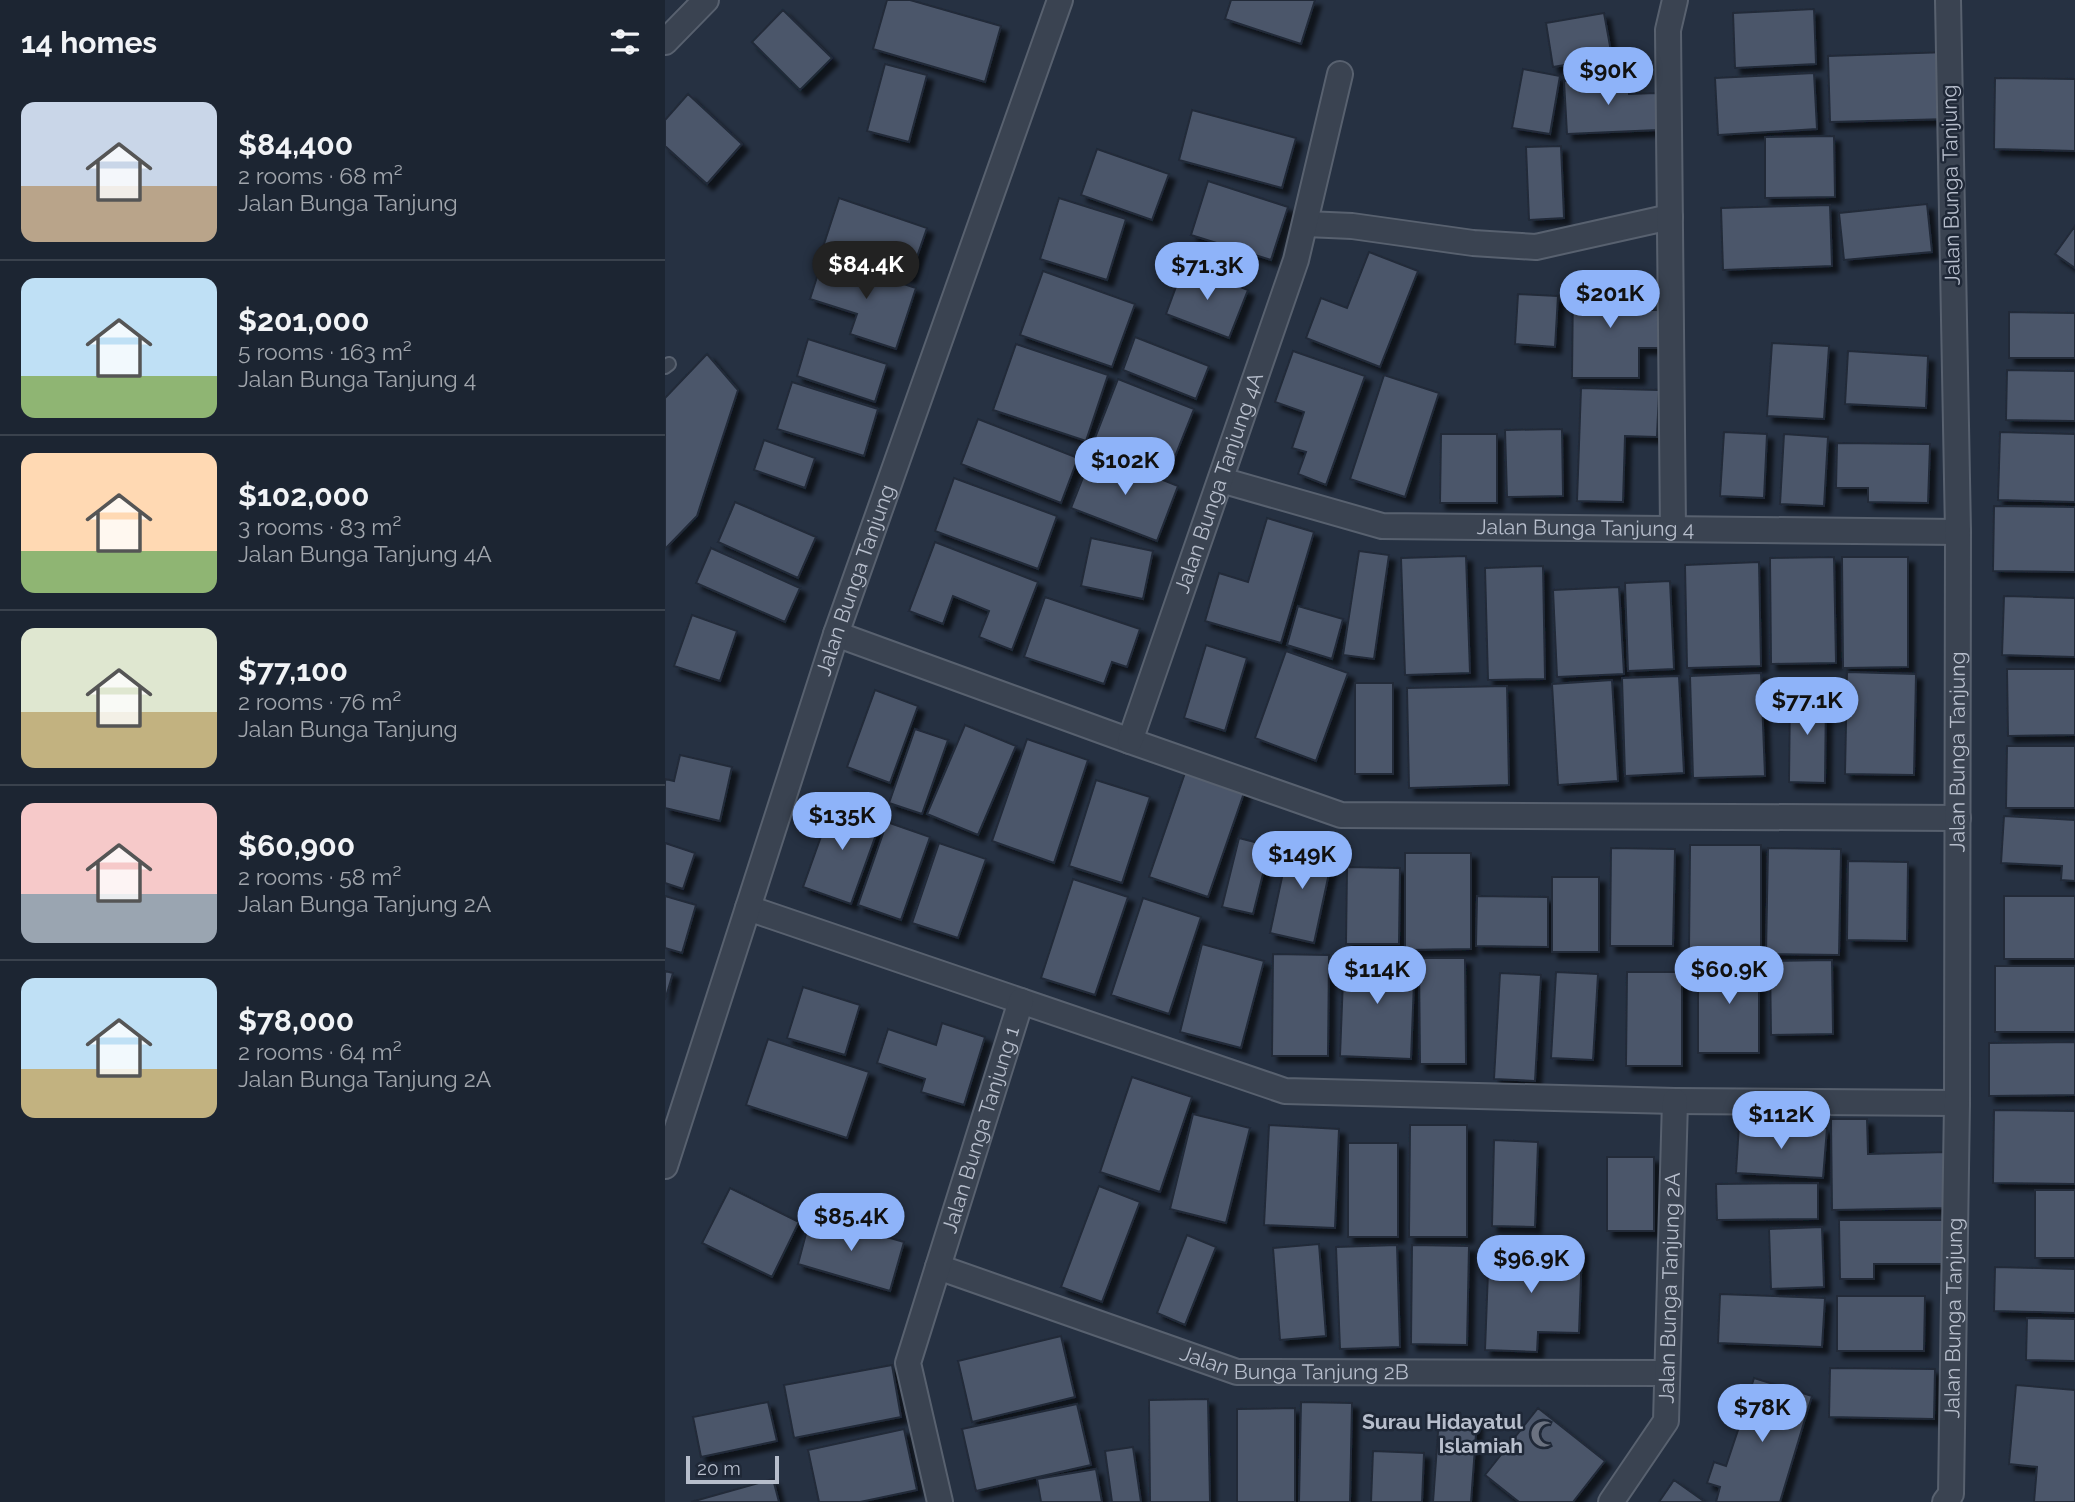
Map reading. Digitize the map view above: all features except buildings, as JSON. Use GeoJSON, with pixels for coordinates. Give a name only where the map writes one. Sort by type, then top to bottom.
{"type":"FeatureCollection","features":[{"type":"Feature","properties":{"kind":"street"},"geometry":{"type":"LineString","coordinates":[[665,42],[706,0]]}},
{"type":"Feature","properties":{"kind":"street","name":"Jalan Bunga Tanjung"},"geometry":{"type":"LineString","coordinates":[[665,1166],[836,634],[1060,0]]}},
{"type":"Feature","properties":{"kind":"street"},"geometry":{"type":"LineString","coordinates":[[1673,529],[1668,30],[1675,0]]}},
{"type":"Feature","properties":{"kind":"street","name":"Jalan Bunga Tanjung"},"geometry":{"type":"LineString","coordinates":[[1945,1502],[1951,1494],[1958,1103],[1958,532],[1948,0]]}},
{"type":"Feature","properties":{"kind":"street","name":"Jalan Bunga Tanjung 4A"},"geometry":{"type":"LineString","coordinates":[[1130,741],[1296,260],[1340,74]]}},
{"type":"Feature","properties":{"kind":"street"},"geometry":{"type":"LineString","coordinates":[[1305,224],[1352,226],[1473,243],[1536,247],[1670,217]]}},
{"type":"Feature","properties":{"kind":"street","name":"Jalan Bunga Tanjung 4"},"geometry":{"type":"LineString","coordinates":[[1221,480],[1383,526],[1958,532]]}},
{"type":"Feature","properties":{"kind":"street"},"geometry":{"type":"LineString","coordinates":[[836,634],[1342,815],[1958,818]]}},
{"type":"Feature","properties":{"kind":"street"},"geometry":{"type":"LineString","coordinates":[[748,908],[1285,1091],[1675,1101],[1958,1103]]}},
{"type":"Feature","properties":{"kind":"street","name":"Jalan Bunga Tanjung 1"},"geometry":{"type":"LineString","coordinates":[[940,1502],[908,1363],[1021,1001]]}},
{"type":"Feature","properties":{"kind":"street","name":"Jalan Bunga Tanjung 2A"},"geometry":{"type":"LineString","coordinates":[[1611,1502],[1666,1421],[1675,1101]]}},
{"type":"Feature","properties":{"kind":"street","name":"Jalan Bunga Tanjung 2B"},"geometry":{"type":"LineString","coordinates":[[938,1268],[1237,1372],[1667,1373]]}},
{"type":"Feature","properties":{"kind":"place","name":"Surau Hidayatul Islamiah"},"geometry":{"type":"Point","coordinates":[1544,1434]}}]}
